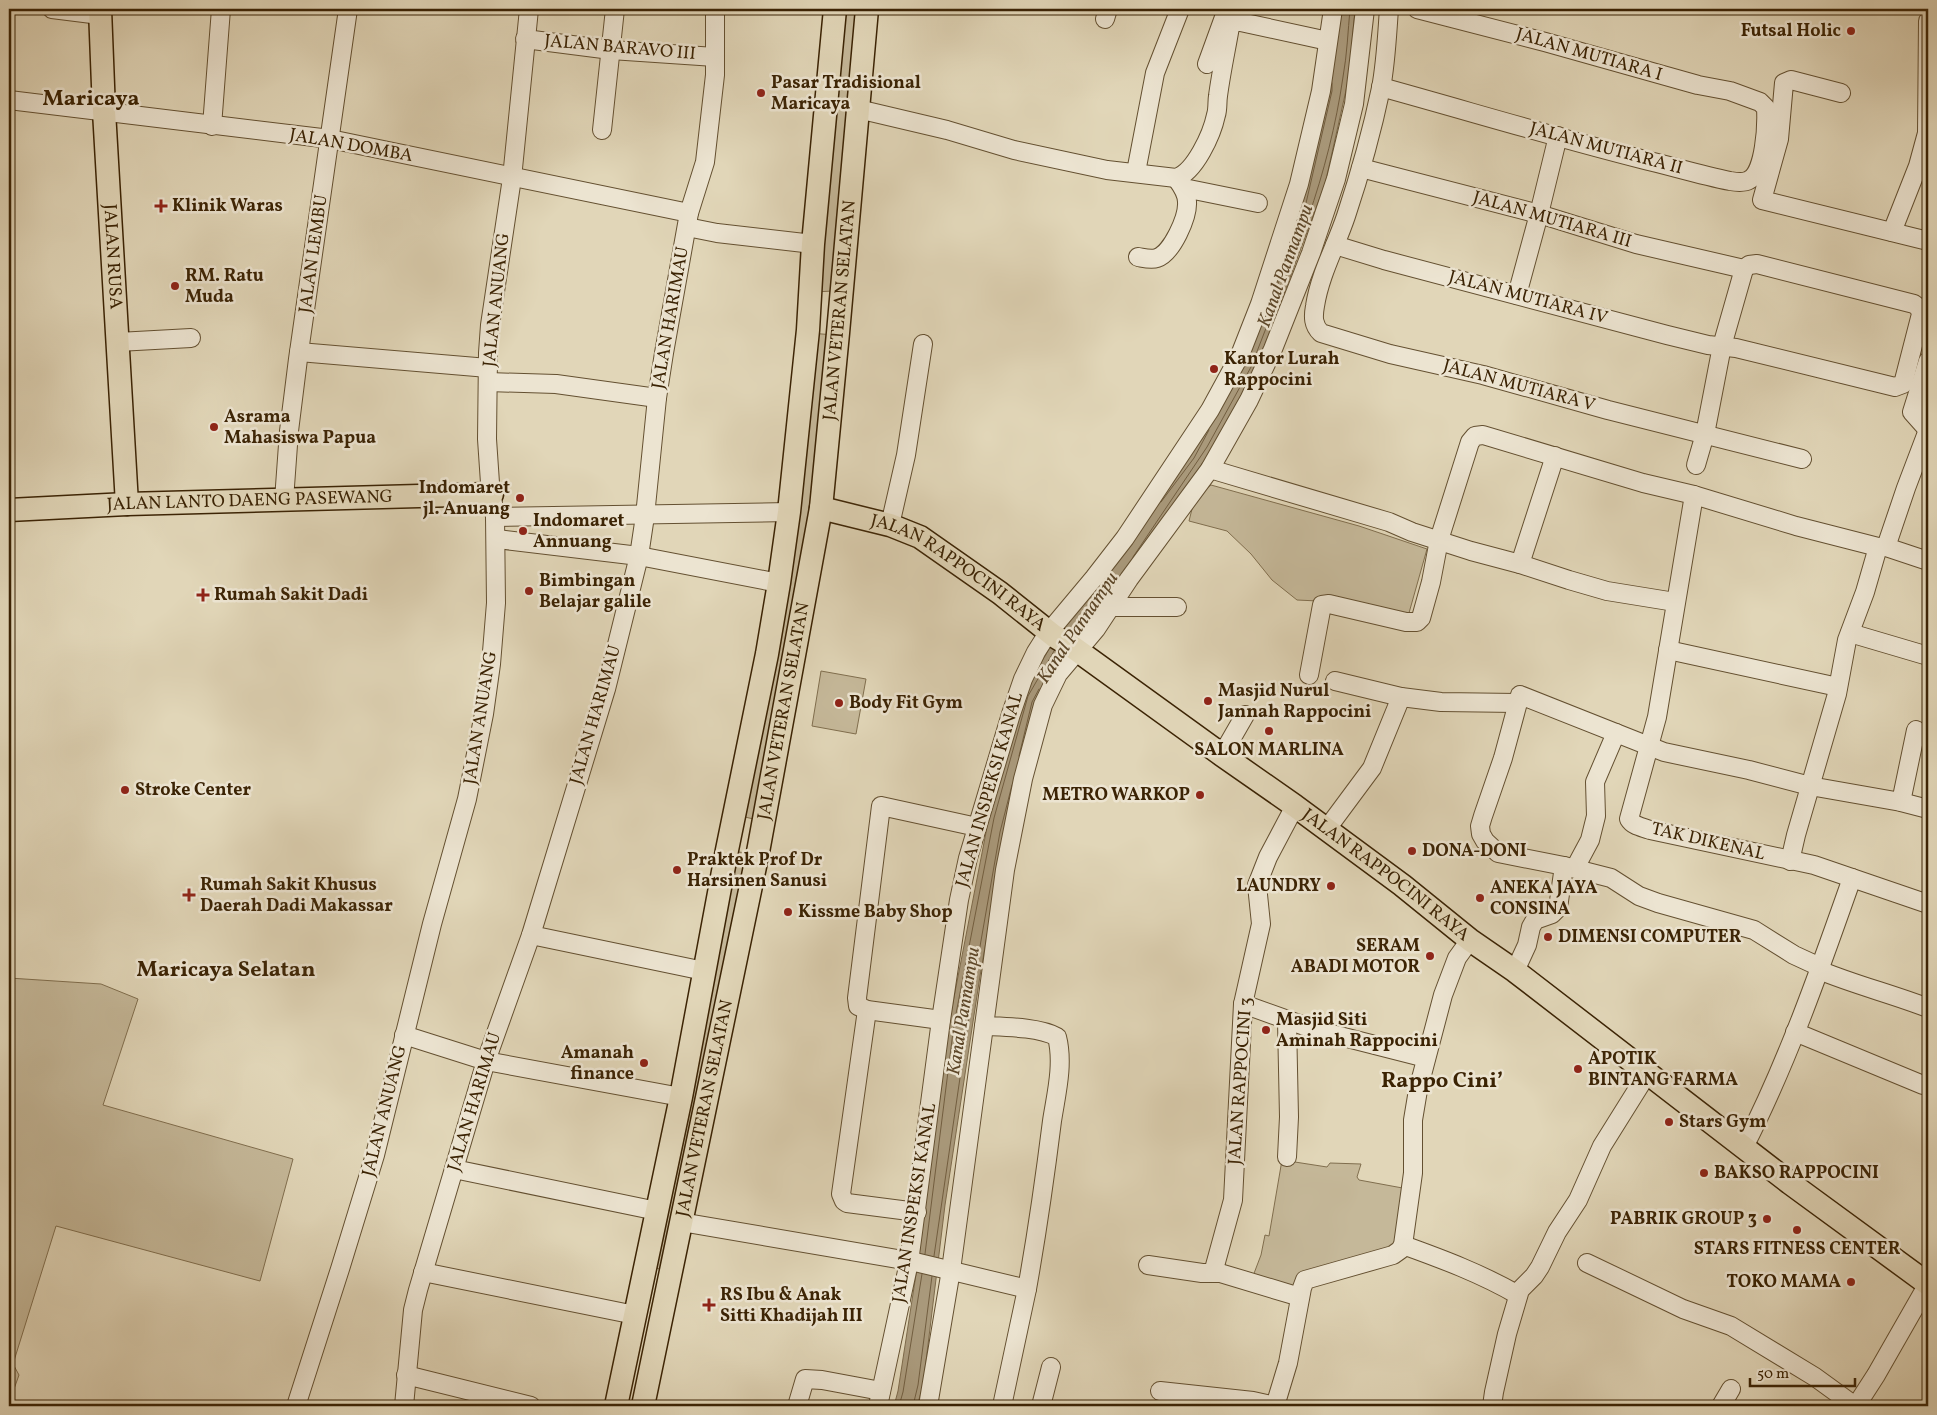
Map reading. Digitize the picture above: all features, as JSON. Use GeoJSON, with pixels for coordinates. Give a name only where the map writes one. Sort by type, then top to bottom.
{"type":"FeatureCollection","features":[{"type":"Feature","properties":{"kind":"main road","name":"JALAN VETERAN SELATAN"},"geometry":{"type":"LineString","coordinates":[[616,1406],[681,1097],[730,832],[767,654],[779,583],[789,512],[810,302],[813,244],[835,9]]}},
{"type":"Feature","properties":{"kind":"main road","name":"JALAN VETERAN SELATAN"},"geometry":{"type":"LineString","coordinates":[[643,1406],[760,837],[820,508],[841,304],[867,9]]}},
{"type":"Feature","properties":{"kind":"main road","name":"JALAN RUSA"},"geometry":{"type":"LineString","coordinates":[[100,12],[126,504]]}},
{"type":"Feature","properties":{"kind":"main road"},"geometry":{"type":"LineString","coordinates":[[810,302],[841,304]]}},
{"type":"Feature","properties":{"kind":"main road","name":"JALAN LANTO DAENG PASEWANG"},"geometry":{"type":"LineString","coordinates":[[9,510],[126,504],[492,494]]}},
{"type":"Feature","properties":{"kind":"main road","name":"JALAN RAPPOCINI RAYA"},"geometry":{"type":"LineString","coordinates":[[820,508],[890,525],[920,537],[939,549],[1000,593],[1051,634],[1077,650],[1402,884],[1470,940],[1515,972],[1790,1183],[1928,1284]]}},
{"type":"Feature","properties":{"kind":"main road"},"geometry":{"type":"LineString","coordinates":[[730,832],[760,837]]}},
{"type":"Feature","properties":{"kind":"main road"},"geometry":{"type":"LineString","coordinates":[[644,1274],[668,1279]]}},
{"type":"Feature","properties":{"kind":"main road"},"geometry":{"type":"LineString","coordinates":[[637,1306],[664,1302]]}},
{"type":"Feature","properties":{"kind":"street"},"geometry":{"type":"LineString","coordinates":[[52,9],[100,12]]}},
{"type":"Feature","properties":{"kind":"street"},"geometry":{"type":"LineString","coordinates":[[212,126],[221,9]]}},
{"type":"Feature","properties":{"kind":"street","name":"JALAN LEMBU"},"geometry":{"type":"LineString","coordinates":[[284,500],[288,431],[348,9]]}},
{"type":"Feature","properties":{"kind":"street","name":"JALAN ANUANG"},"geometry":{"type":"LineString","coordinates":[[296,1406],[372,1165],[432,924],[467,799],[482,723],[491,664],[496,603],[497,539],[487,439],[490,325],[512,178],[529,9]]}},
{"type":"Feature","properties":{"kind":"street"},"geometry":{"type":"LineString","coordinates":[[602,130],[616,9]]}},
{"type":"Feature","properties":{"kind":"street","name":"JALAN HARIMAU"},"geometry":{"type":"LineString","coordinates":[[404,1406],[413,1310],[423,1272],[486,1061],[531,935],[606,689],[639,556],[657,398],[688,220],[705,162],[715,57],[715,9]]}},
{"type":"Feature","properties":{"kind":"street"},"geometry":{"type":"LineString","coordinates":[[1136,172],[1155,74],[1180,9]]}},
{"type":"Feature","properties":{"kind":"street"},"geometry":{"type":"LineString","coordinates":[[1207,64],[1227,9]]}},
{"type":"Feature","properties":{"kind":"street","name":"JALAN INSPEKSI KANAL"},"geometry":{"type":"LineString","coordinates":[[880,1399],[912,1262],[941,1020],[959,900],[977,827],[1022,679],[1036,652],[1125,538],[1210,410],[1240,355],[1260,304],[1299,184],[1321,91],[1333,9]]}},
{"type":"Feature","properties":{"kind":"street"},"geometry":{"type":"LineString","coordinates":[[930,1406],[1005,870],[1032,744],[1043,705],[1058,674],[1096,629],[1210,469],[1249,400],[1273,349],[1311,252],[1336,179],[1354,104],[1365,9]]}},
{"type":"Feature","properties":{"kind":"street"},"geometry":{"type":"LineString","coordinates":[[1336,245],[1361,168],[1381,87],[1389,9]]}},
{"type":"Feature","properties":{"kind":"street","name":"JALAN MUTIARA I"},"geometry":{"type":"LineString","coordinates":[[1417,9],[1545,42],[1698,85],[1730,91],[1760,102]]}},
{"type":"Feature","properties":{"kind":"street"},"geometry":{"type":"LineString","coordinates":[[1892,232],[1925,154],[1927,133],[1928,21]]}},
{"type":"Feature","properties":{"kind":"street"},"geometry":{"type":"LineString","coordinates":[[1180,183],[1208,138],[1217,114],[1218,96],[1230,27],[1236,22],[1328,41]]}},
{"type":"Feature","properties":{"kind":"street","name":"JALAN BARAVO III"},"geometry":{"type":"LineString","coordinates":[[525,39],[611,50],[715,57]]}},
{"type":"Feature","properties":{"kind":"street"},"geometry":{"type":"LineString","coordinates":[[1841,93],[1791,80],[1784,82],[1779,139],[1762,200],[1928,241]]}},
{"type":"Feature","properties":{"kind":"street","name":"JALAN MUTIARA II"},"geometry":{"type":"LineString","coordinates":[[1381,87],[1690,172],[1742,182],[1748,180],[1757,171],[1765,139],[1766,108],[1760,102]]}},
{"type":"Feature","properties":{"kind":"street","name":"JALAN DOMBA"},"geometry":{"type":"LineString","coordinates":[[9,100],[330,139],[512,178],[688,220],[716,233],[813,244]]}},
{"type":"Feature","properties":{"kind":"street"},"geometry":{"type":"LineString","coordinates":[[858,109],[947,130],[1014,150],[1107,170],[1136,172],[1161,177],[1258,203]]}},
{"type":"Feature","properties":{"kind":"street"},"geometry":{"type":"LineString","coordinates":[[1517,295],[1558,136]]}},
{"type":"Feature","properties":{"kind":"street","name":"JALAN MUTIARA III"},"geometry":{"type":"LineString","coordinates":[[1361,168],[1539,214],[1636,244],[1744,269],[1750,265],[1757,264],[1914,304],[1919,308]]}},
{"type":"Feature","properties":{"kind":"street"},"geometry":{"type":"LineString","coordinates":[[1138,257],[1157,258],[1171,247],[1187,207],[1187,196],[1180,183]]}},
{"type":"Feature","properties":{"kind":"street","name":"JALAN MUTIARA IV"},"geometry":{"type":"LineString","coordinates":[[1336,245],[1384,260],[1637,328],[1708,345],[1736,348],[1895,388],[1902,384],[1921,314],[1919,308]]}},
{"type":"Feature","properties":{"kind":"street","name":"JALAN MUTIARA V"},"geometry":{"type":"LineString","coordinates":[[1336,245],[1326,268],[1314,313],[1316,328],[1322,333],[1390,354],[1483,375],[1802,459]]}},
{"type":"Feature","properties":{"kind":"street"},"geometry":{"type":"LineString","coordinates":[[1696,465],[1705,434],[1722,346],[1744,269]]}},
{"type":"Feature","properties":{"kind":"street"},"geometry":{"type":"LineString","coordinates":[[118,342],[191,338]]}},
{"type":"Feature","properties":{"kind":"street"},"geometry":{"type":"LineString","coordinates":[[890,525],[906,455],[923,344]]}},
{"type":"Feature","properties":{"kind":"street"},"geometry":{"type":"LineString","coordinates":[[299,352],[657,398]]}},
{"type":"Feature","properties":{"kind":"street"},"geometry":{"type":"LineString","coordinates":[[1790,860],[1838,687],[1850,633],[1928,430],[1912,412],[1928,361]]}},
{"type":"Feature","properties":{"kind":"street"},"geometry":{"type":"LineString","coordinates":[[1309,675],[1322,606],[1329,604],[1406,622],[1417,622],[1424,608],[1438,546],[1472,438],[1475,436],[1483,435],[1643,483],[1694,495],[1796,526],[1882,547],[1928,561]]}},
{"type":"Feature","properties":{"kind":"street"},"geometry":{"type":"LineString","coordinates":[[1520,564],[1555,456]]}},
{"type":"Feature","properties":{"kind":"street"},"geometry":{"type":"LineString","coordinates":[[1210,469],[1389,522],[1438,546],[1471,551],[1520,564],[1607,591],[1675,602]]}},
{"type":"Feature","properties":{"kind":"street"},"geometry":{"type":"LineString","coordinates":[[1649,748],[1661,694],[1694,495]]}},
{"type":"Feature","properties":{"kind":"street"},"geometry":{"type":"LineString","coordinates":[[495,517],[645,516],[789,512]]}},
{"type":"Feature","properties":{"kind":"street"},"geometry":{"type":"LineString","coordinates":[[497,539],[639,556],[779,583]]}},
{"type":"Feature","properties":{"kind":"street"},"geometry":{"type":"LineString","coordinates":[[1110,607],[1177,607]]}},
{"type":"Feature","properties":{"kind":"street"},"geometry":{"type":"LineString","coordinates":[[1850,633],[1928,656]]}},
{"type":"Feature","properties":{"kind":"street"},"geometry":{"type":"LineString","coordinates":[[1668,650],[1838,687]]}},
{"type":"Feature","properties":{"kind":"street"},"geometry":{"type":"LineString","coordinates":[[1335,681],[1401,697],[1441,702],[1517,703]]}},
{"type":"Feature","properties":{"kind":"street"},"geometry":{"type":"LineString","coordinates":[[1928,809],[1901,802],[1810,786],[1750,770],[1703,762],[1649,748],[1520,695],[1503,758],[1480,826],[1481,834],[1490,848],[1498,853],[1569,867],[1611,878],[1639,896],[1658,903],[1754,930],[1794,955],[1844,980],[1901,997],[1928,1008]]}},
{"type":"Feature","properties":{"kind":"street"},"geometry":{"type":"LineString","coordinates":[[1326,830],[1372,768],[1401,697]]}},
{"type":"Feature","properties":{"kind":"street"},"geometry":{"type":"LineString","coordinates":[[1222,755],[1245,715]]}},
{"type":"Feature","properties":{"kind":"street"},"geometry":{"type":"LineString","coordinates":[[1901,802],[1916,730]]}},
{"type":"Feature","properties":{"kind":"street"},"geometry":{"type":"LineString","coordinates":[[1515,972],[1527,945],[1531,927],[1535,920],[1552,914],[1558,908],[1569,867],[1590,840],[1596,816],[1595,782],[1616,733]]}},
{"type":"Feature","properties":{"kind":"street","name":"TAK DIKENAL"},"geometry":{"type":"LineString","coordinates":[[1649,748],[1639,777],[1629,819],[1633,825],[1814,865],[1928,904]]}},
{"type":"Feature","properties":{"kind":"street"},"geometry":{"type":"LineString","coordinates":[[941,1020],[867,1010],[858,1006],[857,998],[881,806],[977,827]]}},
{"type":"Feature","properties":{"kind":"street","name":"JALAN RAPPOCINI 3"},"geometry":{"type":"LineString","coordinates":[[1212,1273],[1228,1220],[1234,1192],[1243,1004],[1260,931],[1261,918],[1257,890],[1258,879],[1295,806]]}},
{"type":"Feature","properties":{"kind":"street"},"geometry":{"type":"LineString","coordinates":[[1744,1147],[1775,1083],[1820,968],[1852,878]]}},
{"type":"Feature","properties":{"kind":"street"},"geometry":{"type":"LineString","coordinates":[[531,935],[704,972]]}},
{"type":"Feature","properties":{"kind":"street"},"geometry":{"type":"LineString","coordinates":[[1160,1391],[1199,1401],[1253,1401],[1275,1406],[1288,1363],[1303,1283],[1310,1278],[1393,1255],[1400,1250],[1403,1245],[1413,1173],[1414,1113],[1426,1058],[1443,995],[1457,958],[1470,940]]}},
{"type":"Feature","properties":{"kind":"street"},"geometry":{"type":"LineString","coordinates":[[1243,1004],[1287,1021],[1426,1058]]}},
{"type":"Feature","properties":{"kind":"street"},"geometry":{"type":"LineString","coordinates":[[867,1010],[841,1194],[847,1203],[917,1212]]}},
{"type":"Feature","properties":{"kind":"street"},"geometry":{"type":"LineString","coordinates":[[1287,1021],[1289,1117],[1287,1157]]}},
{"type":"Feature","properties":{"kind":"street"},"geometry":{"type":"LineString","coordinates":[[984,1026],[1051,1034],[1057,1038],[1060,1048],[1051,1132],[1027,1289],[1002,1406]]}},
{"type":"Feature","properties":{"kind":"street"},"geometry":{"type":"LineString","coordinates":[[1795,1032],[1923,1085],[1928,1085]]}},
{"type":"Feature","properties":{"kind":"street"},"geometry":{"type":"LineString","coordinates":[[404,1035],[486,1061],[681,1097]]}},
{"type":"Feature","properties":{"kind":"street"},"geometry":{"type":"LineString","coordinates":[[1492,1406],[1502,1354],[1518,1295],[1523,1285],[1534,1276],[1561,1225],[1578,1200],[1602,1146],[1647,1074]]}},
{"type":"Feature","properties":{"kind":"street"},"geometry":{"type":"LineString","coordinates":[[454,1169],[657,1211]]}},
{"type":"Feature","properties":{"kind":"street"},"geometry":{"type":"LineString","coordinates":[[681,1222],[912,1262],[1027,1289]]}},
{"type":"Feature","properties":{"kind":"street"},"geometry":{"type":"LineString","coordinates":[[1403,1245],[1450,1262],[1498,1283],[1518,1295]]}},
{"type":"Feature","properties":{"kind":"street"},"geometry":{"type":"LineString","coordinates":[[1587,1263],[1683,1309],[1739,1330],[1815,1377],[1855,1406],[1876,1375],[1928,1284]]}},
{"type":"Feature","properties":{"kind":"street"},"geometry":{"type":"LineString","coordinates":[[1148,1266],[1227,1274],[1300,1297]]}},
{"type":"Feature","properties":{"kind":"street"},"geometry":{"type":"LineString","coordinates":[[423,1272],[637,1306]]}},
{"type":"Feature","properties":{"kind":"street"},"geometry":{"type":"LineString","coordinates":[[1041,1406],[1051,1367]]}},
{"type":"Feature","properties":{"kind":"street"},"geometry":{"type":"LineString","coordinates":[[406,1375],[531,1406]]}},
{"type":"Feature","properties":{"kind":"street"},"geometry":{"type":"LineString","coordinates":[[797,1406],[805,1380],[822,1380],[880,1399]]}},
{"type":"Feature","properties":{"kind":"street"},"geometry":{"type":"LineString","coordinates":[[1722,1406],[1731,1389]]}},
{"type":"Feature","properties":{"kind":"shaded area"},"geometry":{"type":"Polygon","coordinates":[[[838,9],[862,9],[833,291],[814,292],[838,9]]]}},
{"type":"Feature","properties":{"kind":"shaded area"},"geometry":{"type":"Polygon","coordinates":[[[809,333],[835,335],[819,506],[758,820],[736,815],[809,333]]]}},
{"type":"Feature","properties":{"kind":"shaded area"},"geometry":{"type":"Polygon","coordinates":[[[1211,485],[1359,526],[1427,549],[1407,620],[1318,601],[1297,600],[1272,580],[1251,554],[1227,531],[1189,521],[1195,497],[1211,485]]]}},
{"type":"Feature","properties":{"kind":"shaded area","name":"Body Fit Gym"},"geometry":{"type":"Polygon","coordinates":[[[821,671],[866,679],[856,734],[812,726],[821,671]]]}},
{"type":"Feature","properties":{"kind":"shaded area"},"geometry":{"type":"Polygon","coordinates":[[[731,851],[754,854],[670,1271],[645,1266],[731,851]]]}},
{"type":"Feature","properties":{"kind":"shaded area"},"geometry":{"type":"Polygon","coordinates":[[[9,978],[101,984],[138,999],[103,1105],[293,1159],[260,1281],[56,1226],[13,1364],[19,1375],[9,1403],[9,978]]]}},
{"type":"Feature","properties":{"kind":"shaded area"},"geometry":{"type":"Polygon","coordinates":[[[1282,1160],[1327,1167],[1330,1163],[1361,1164],[1357,1177],[1359,1180],[1408,1189],[1401,1247],[1302,1290],[1253,1276],[1261,1255],[1265,1235],[1269,1236],[1282,1160]]]}},
{"type":"Feature","properties":{"kind":"water","name":"Kanal Pannampu"},"geometry":{"type":"Polygon","coordinates":[[[1337,9],[1355,9],[1349,77],[1325,184],[1256,369],[1212,450],[1110,600],[1062,660],[1005,833],[980,976],[945,1205],[923,1386],[917,1406],[894,1406],[919,1255],[949,1023],[989,817],[1023,694],[1063,625],[1248,346],[1297,220],[1327,90],[1337,9]]]}},
{"type":"Feature","properties":{"kind":"place","name":"Futsal Holic"},"geometry":{"type":"Point","coordinates":[1851,31]}},
{"type":"Feature","properties":{"kind":"place","name":"Pasar Tradisional Maricaya"},"geometry":{"type":"Point","coordinates":[761,93]}},
{"type":"Feature","properties":{"kind":"place","name":"Klinik Waras"},"geometry":{"type":"Point","coordinates":[161,206]}},
{"type":"Feature","properties":{"kind":"place","name":"RM. Ratu Muda"},"geometry":{"type":"Point","coordinates":[175,286]}},
{"type":"Feature","properties":{"kind":"place","name":"Kantor Lurah Rappocini"},"geometry":{"type":"Point","coordinates":[1214,369]}},
{"type":"Feature","properties":{"kind":"place","name":"Asrama Mahasiswa Papua"},"geometry":{"type":"Point","coordinates":[214,427]}},
{"type":"Feature","properties":{"kind":"place","name":"Indomaret jl. Anuang"},"geometry":{"type":"Point","coordinates":[520,498]}},
{"type":"Feature","properties":{"kind":"place","name":"Indomaret Annuang"},"geometry":{"type":"Point","coordinates":[523,531]}},
{"type":"Feature","properties":{"kind":"place","name":"Bimbingan Belajar galile"},"geometry":{"type":"Point","coordinates":[529,591]}},
{"type":"Feature","properties":{"kind":"place","name":"Rumah Sakit Dadi"},"geometry":{"type":"Point","coordinates":[203,595]}},
{"type":"Feature","properties":{"kind":"place","name":"Masjid Nurul Jannah Rappocini"},"geometry":{"type":"Point","coordinates":[1208,701]}},
{"type":"Feature","properties":{"kind":"place","name":"Body Fit Gym"},"geometry":{"type":"Point","coordinates":[839,703]}},
{"type":"Feature","properties":{"kind":"place","name":"SALON MARLINA"},"geometry":{"type":"Point","coordinates":[1269,731]}},
{"type":"Feature","properties":{"kind":"place","name":"Stroke Center"},"geometry":{"type":"Point","coordinates":[125,790]}},
{"type":"Feature","properties":{"kind":"place","name":"METRO WARKOP"},"geometry":{"type":"Point","coordinates":[1200,795]}},
{"type":"Feature","properties":{"kind":"place","name":"DONA-DONI"},"geometry":{"type":"Point","coordinates":[1412,851]}},
{"type":"Feature","properties":{"kind":"place","name":"Praktek Prof Dr Harsinen Sanusi"},"geometry":{"type":"Point","coordinates":[677,870]}},
{"type":"Feature","properties":{"kind":"place","name":"LAUNDRY"},"geometry":{"type":"Point","coordinates":[1331,886]}},
{"type":"Feature","properties":{"kind":"place","name":"Rumah Sakit Khusus Daerah Dadi Makassar"},"geometry":{"type":"Point","coordinates":[189,895]}},
{"type":"Feature","properties":{"kind":"place","name":"ANEKA JAYA CONSINA"},"geometry":{"type":"Point","coordinates":[1480,898]}},
{"type":"Feature","properties":{"kind":"place","name":"Kissme Baby Shop"},"geometry":{"type":"Point","coordinates":[788,912]}},
{"type":"Feature","properties":{"kind":"place","name":"DIMENSI COMPUTER"},"geometry":{"type":"Point","coordinates":[1548,937]}},
{"type":"Feature","properties":{"kind":"place","name":"SERAM ABADI MOTOR"},"geometry":{"type":"Point","coordinates":[1430,956]}},
{"type":"Feature","properties":{"kind":"place","name":"Masjid Siti Aminah Rappocini"},"geometry":{"type":"Point","coordinates":[1266,1030]}},
{"type":"Feature","properties":{"kind":"place","name":"Amanah finance"},"geometry":{"type":"Point","coordinates":[644,1063]}},
{"type":"Feature","properties":{"kind":"place","name":"APOTIK BINTANG FARMA"},"geometry":{"type":"Point","coordinates":[1578,1069]}},
{"type":"Feature","properties":{"kind":"place","name":"Stars Gym"},"geometry":{"type":"Point","coordinates":[1669,1122]}},
{"type":"Feature","properties":{"kind":"place","name":"BAKSO RAPPOCINI"},"geometry":{"type":"Point","coordinates":[1704,1173]}},
{"type":"Feature","properties":{"kind":"place","name":"PABRIK GROUP 3"},"geometry":{"type":"Point","coordinates":[1767,1219]}},
{"type":"Feature","properties":{"kind":"place","name":"STARS FITNESS CENTER"},"geometry":{"type":"Point","coordinates":[1797,1230]}},
{"type":"Feature","properties":{"kind":"place","name":"TOKO MAMA"},"geometry":{"type":"Point","coordinates":[1851,1282]}},
{"type":"Feature","properties":{"kind":"place","name":"RS Ibu & Anak Sitti Khadijah III"},"geometry":{"type":"Point","coordinates":[709,1305]}},
{"type":"Feature","properties":{"kind":"district","name":"Maricaya"},"geometry":{"type":"Point","coordinates":[91,99]}},
{"type":"Feature","properties":{"kind":"district","name":"Maricaya Selatan"},"geometry":{"type":"Point","coordinates":[226,970]}},
{"type":"Feature","properties":{"kind":"district","name":"Rappo Ciniʼ"},"geometry":{"type":"Point","coordinates":[1442,1081]}}]}
